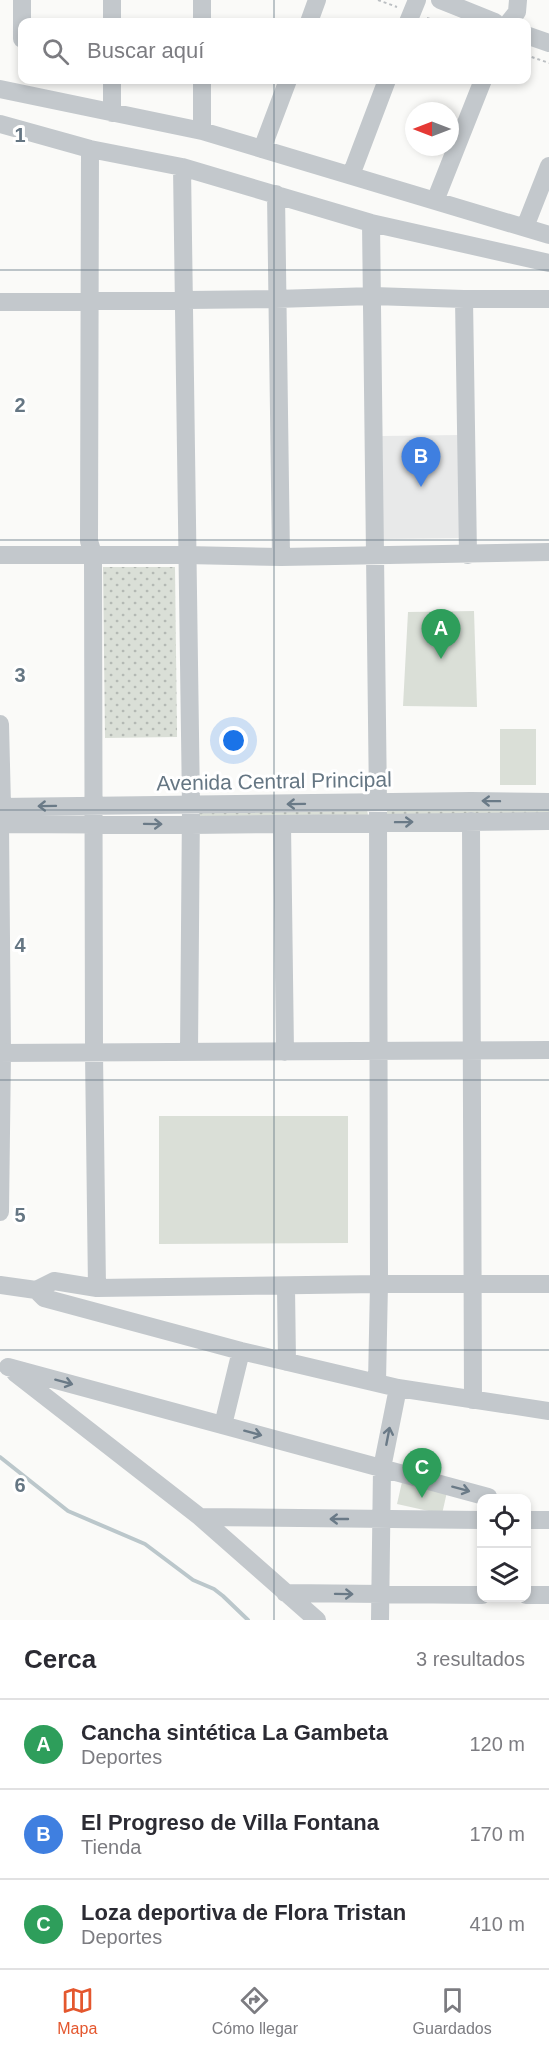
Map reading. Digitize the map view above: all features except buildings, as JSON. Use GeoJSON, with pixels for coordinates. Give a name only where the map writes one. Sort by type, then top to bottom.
{"type":"FeatureCollection","features":[{"type":"Feature","properties":{"kind":"street"},"geometry":{"type":"LineString","coordinates":[[22,0],[22,18]]}},
{"type":"Feature","properties":{"kind":"street"},"geometry":{"type":"LineString","coordinates":[[112,0],[112,18]]}},
{"type":"Feature","properties":{"kind":"street"},"geometry":{"type":"LineString","coordinates":[[202,0],[202,18]]}},
{"type":"Feature","properties":{"kind":"street"},"geometry":{"type":"LineString","coordinates":[[310,18],[317,0]]}},
{"type":"Feature","properties":{"kind":"street"},"geometry":{"type":"LineString","coordinates":[[440,0],[485,18]]}},
{"type":"Feature","properties":{"kind":"street"},"geometry":{"type":"LineString","coordinates":[[513,18],[518,12],[518,0]]}},
{"type":"Feature","properties":{"kind":"street"},"geometry":{"type":"LineString","coordinates":[[531,37],[549,43]]}},
{"type":"Feature","properties":{"kind":"street"},"geometry":{"type":"LineString","coordinates":[[112,84],[112,113]]}},
{"type":"Feature","properties":{"kind":"street"},"geometry":{"type":"LineString","coordinates":[[202,84],[202,131]]}},
{"type":"Feature","properties":{"kind":"street"},"geometry":{"type":"LineString","coordinates":[[262,149],[286,84]]}},
{"type":"Feature","properties":{"kind":"street"},"geometry":{"type":"LineString","coordinates":[[351,176],[386,84]]}},
{"type":"Feature","properties":{"kind":"street"},"geometry":{"type":"LineString","coordinates":[[435,201],[481,84]]}},
{"type":"Feature","properties":{"kind":"street"},"geometry":{"type":"LineString","coordinates":[[0,89],[24,86],[112,113],[202,131],[549,235]]}},
{"type":"Feature","properties":{"kind":"street"},"geometry":{"type":"LineString","coordinates":[[0,124],[90,149],[182,167],[371,223],[549,263]]}},
{"type":"Feature","properties":{"kind":"street"},"geometry":{"type":"LineString","coordinates":[[90,149],[89,541],[93,554],[97,1288]]}},
{"type":"Feature","properties":{"kind":"street"},"geometry":{"type":"LineString","coordinates":[[525,227],[549,166]]}},
{"type":"Feature","properties":{"kind":"street"},"geometry":{"type":"LineString","coordinates":[[182,167],[191,805],[189,1053]]}},
{"type":"Feature","properties":{"kind":"street"},"geometry":{"type":"LineString","coordinates":[[276,194],[281,557]]}},
{"type":"Feature","properties":{"kind":"street"},"geometry":{"type":"LineString","coordinates":[[371,223],[378,803],[379,1284],[377,1382]]}},
{"type":"Feature","properties":{"kind":"street"},"geometry":{"type":"LineString","coordinates":[[0,302],[373,296],[549,299]]}},
{"type":"Feature","properties":{"kind":"street"},"geometry":{"type":"LineString","coordinates":[[464,299],[468,555]]}},
{"type":"Feature","properties":{"kind":"street"},"geometry":{"type":"LineString","coordinates":[[0,555],[281,557],[549,552]]}},
{"type":"Feature","properties":{"kind":"street"},"geometry":{"type":"LineString","coordinates":[[0,724],[0,1212]]}},
{"type":"Feature","properties":{"kind":"street","name":"Avenida Central Principal"},"geometry":{"type":"LineString","coordinates":[[1,815],[94,805],[549,802]]}},
{"type":"Feature","properties":{"kind":"street","name":"Avenida Central Principal"},"geometry":{"type":"LineString","coordinates":[[1,815],[94,824],[549,821]]}},
{"type":"Feature","properties":{"kind":"street"},"geometry":{"type":"LineString","coordinates":[[471,821],[473,1400]]}},
{"type":"Feature","properties":{"kind":"street"},"geometry":{"type":"LineString","coordinates":[[282,824],[285,1052]]}},
{"type":"Feature","properties":{"kind":"street"},"geometry":{"type":"LineString","coordinates":[[1,1053],[549,1050]]}},
{"type":"Feature","properties":{"kind":"street"},"geometry":{"type":"LineString","coordinates":[[0,1285],[36,1290],[54,1281],[97,1288],[549,1284]]}},
{"type":"Feature","properties":{"kind":"street"},"geometry":{"type":"LineString","coordinates":[[286,1287],[287,1362]]}},
{"type":"Feature","properties":{"kind":"street"},"geometry":{"type":"LineString","coordinates":[[36,1290],[44,1298],[241,1351],[398,1388],[549,1410]]}},
{"type":"Feature","properties":{"kind":"street"},"geometry":{"type":"LineString","coordinates":[[223,1425],[241,1351]]}},
{"type":"Feature","properties":{"kind":"street"},"geometry":{"type":"LineString","coordinates":[[4,1364],[477,1494]]}},
{"type":"Feature","properties":{"kind":"street"},"geometry":{"type":"LineString","coordinates":[[4,1364],[200,1517],[317,1620]]}},
{"type":"Feature","properties":{"kind":"street"},"geometry":{"type":"LineString","coordinates":[[380,1620],[382,1468],[398,1388]]}},
{"type":"Feature","properties":{"kind":"street"},"geometry":{"type":"LineString","coordinates":[[200,1517],[477,1520]]}},
{"type":"Feature","properties":{"kind":"street"},"geometry":{"type":"LineString","coordinates":[[531,1520],[549,1520]]}},
{"type":"Feature","properties":{"kind":"street"},"geometry":{"type":"LineString","coordinates":[[285,1593],[477,1595]]}},
{"type":"Feature","properties":{"kind":"street"},"geometry":{"type":"LineString","coordinates":[[531,1595],[549,1594]]}},
{"type":"Feature","properties":{"kind":"path"},"geometry":{"type":"LineString","coordinates":[[378,0],[429,18]]}},
{"type":"Feature","properties":{"kind":"path"},"geometry":{"type":"LineString","coordinates":[[531,57],[549,63]]}},
{"type":"Feature","properties":{"kind":"shaded area"},"geometry":{"type":"Polygon","coordinates":[[[460,435],[461,538],[383,539],[382,436],[460,435]]]}},
{"type":"Feature","properties":{"kind":"shaded area"},"geometry":{"type":"Polygon","coordinates":[[[103,567],[175,567],[177,737],[105,738],[103,567]]]}},
{"type":"Feature","properties":{"kind":"shaded area"},"geometry":{"type":"Polygon","coordinates":[[[474,611],[477,707],[403,706],[408,612],[474,611]]]}},
{"type":"Feature","properties":{"kind":"shaded area"},"geometry":{"type":"Polygon","coordinates":[[[500,729],[536,729],[536,785],[500,785],[500,729]]]}},
{"type":"Feature","properties":{"kind":"shaded area"},"geometry":{"type":"Polygon","coordinates":[[[549,809],[549,814],[387,815],[387,810],[549,809]]]}},
{"type":"Feature","properties":{"kind":"shaded area"},"geometry":{"type":"Polygon","coordinates":[[[367,810],[368,816],[199,818],[199,812],[367,810]]]}},
{"type":"Feature","properties":{"kind":"shaded area"},"geometry":{"type":"Polygon","coordinates":[[[159,1116],[348,1116],[348,1243],[159,1244],[159,1116]]]}},
{"type":"Feature","properties":{"kind":"shaded area"},"geometry":{"type":"Polygon","coordinates":[[[402,1482],[447,1492],[442,1514],[397,1504],[402,1482]]]}},
{"type":"Feature","properties":{"kind":"waterway"},"geometry":{"type":"LineString","coordinates":[[0,1457],[68,1511],[145,1544],[193,1580],[214,1589],[248,1620]]}},
{"type":"Feature","properties":{"kind":"place","name":"El Progreso de Villa Fontana"},"geometry":{"type":"Point","coordinates":[421,487]}},
{"type":"Feature","properties":{"kind":"place","name":"Cancha sintética La Gambeta"},"geometry":{"type":"Point","coordinates":[441,659]}},
{"type":"Feature","properties":{"kind":"place","name":"Loza deportiva de Flora Tristan"},"geometry":{"type":"Point","coordinates":[422,1498]}}]}
